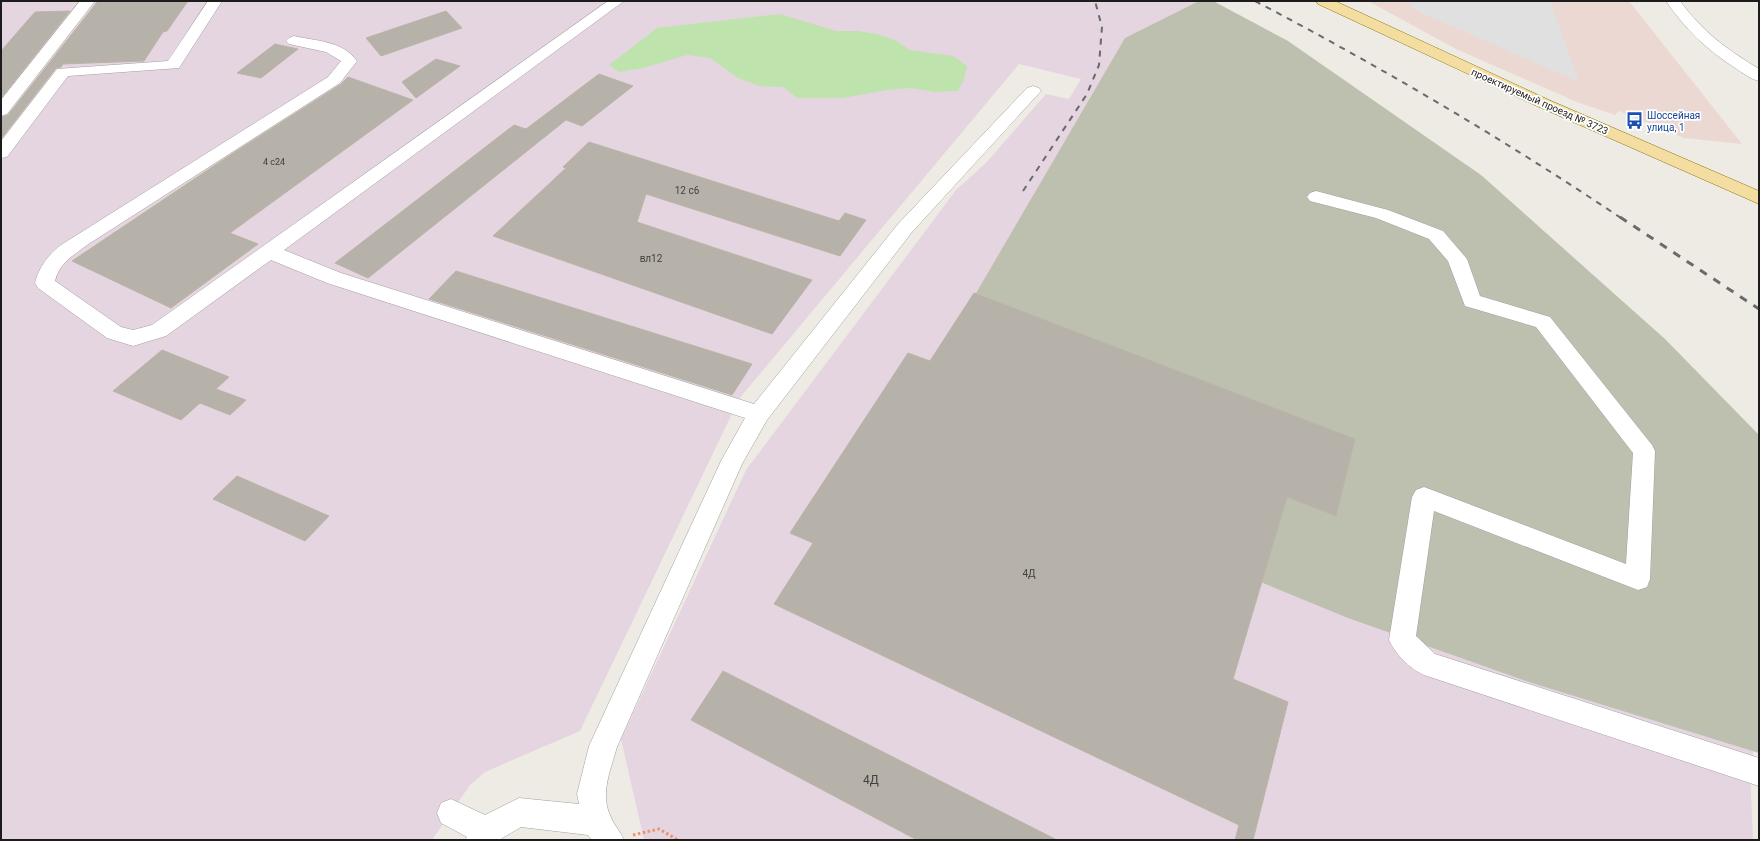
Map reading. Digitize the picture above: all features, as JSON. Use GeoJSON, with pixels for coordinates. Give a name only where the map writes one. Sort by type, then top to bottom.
{"type":"FeatureCollection","features":[{"type":"Feature","properties":{"kind":"main road","name":"проектируемый проезд № 3723"},"geometry":{"type":"LineString","coordinates":[[1323,1],[1543,103],[1759,198]]}},
{"type":"Feature","properties":{"kind":"street"},"geometry":{"type":"LineString","coordinates":[[1,111],[88,1]]}},
{"type":"Feature","properties":{"kind":"street"},"geometry":{"type":"LineString","coordinates":[[1,153],[63,72],[173,65],[215,1]]}},
{"type":"Feature","properties":{"kind":"street"},"geometry":{"type":"LineString","coordinates":[[294,41],[334,50],[345,55],[349,61],[344,69],[328,84],[56,259],[47,271],[45,283],[114,333],[133,338],[159,331],[617,1]]}},
{"type":"Feature","properties":{"kind":"street"},"geometry":{"type":"LineString","coordinates":[[1673,1],[1694,29],[1709,42],[1759,76]]}},
{"type":"Feature","properties":{"kind":"street"},"geometry":{"type":"LineString","coordinates":[[611,832],[591,794],[603,746],[732,461],[759,414],[905,228],[1033,91]]}},
{"type":"Feature","properties":{"kind":"street"},"geometry":{"type":"LineString","coordinates":[[1316,197],[1382,214],[1436,235],[1456,259],[1472,301],[1543,322],[1644,451],[1638,579],[1424,497],[1402,640],[1427,664],[1759,772]]}},
{"type":"Feature","properties":{"kind":"street"},"geometry":{"type":"LineString","coordinates":[[270,252],[334,278],[759,414]]}},
{"type":"Feature","properties":{"kind":"street"},"geometry":{"type":"LineString","coordinates":[[451,813],[483,836],[519,812],[611,832]]}},
{"type":"Feature","properties":{"kind":"path"},"geometry":{"type":"LineString","coordinates":[[611,832],[659,829],[678,840]]}},
{"type":"Feature","properties":{"kind":"shaded area"},"geometry":{"type":"Polygon","coordinates":[[[1,1],[1213,1],[1288,41],[1250,94],[1754,748],[1750,769],[1753,840],[644,840],[621,739],[746,470],[956,190],[985,164],[1046,94],[1069,99],[1081,79],[1019,64],[739,399],[580,731],[485,772],[470,785],[432,840],[1,840],[1,1]]]}},
{"type":"Feature","properties":{"kind":"shaded area"},"geometry":{"type":"Polygon","coordinates":[[[1199,1],[1213,1],[1288,41],[1481,175],[1665,339],[1759,435],[1759,753],[1532,683],[1348,618],[895,432],[1125,38],[1199,1]]]}},
{"type":"Feature","properties":{"kind":"shaded area"},"geometry":{"type":"Polygon","coordinates":[[[1368,1],[1629,1],[1742,144],[1684,138],[1619,111],[1615,115],[1577,102],[1456,49],[1368,1]]]}},
{"type":"Feature","properties":{"kind":"shaded area"},"geometry":{"type":"Polygon","coordinates":[[[1411,1],[1550,1],[1579,82],[1413,9],[1411,1]]]}},
{"type":"Feature","properties":{"kind":"green space"},"geometry":{"type":"Polygon","coordinates":[[[780,14],[836,31],[857,31],[877,34],[895,40],[910,50],[953,56],[967,66],[964,79],[958,91],[935,92],[910,88],[887,90],[843,98],[797,98],[783,87],[759,86],[738,78],[710,58],[687,55],[643,68],[619,72],[609,65],[657,28],[780,14]]]}},
{"type":"Feature","properties":{"kind":"building"},"geometry":{"type":"Polygon","coordinates":[[[98,1],[188,1],[167,31],[163,32],[144,61],[63,64],[61,67],[56,68],[1,139],[1,117],[8,115],[98,1]]]}},
{"type":"Feature","properties":{"kind":"building"},"geometry":{"type":"Polygon","coordinates":[[[70,11],[1,98],[1,51],[35,12],[70,11]]]}},
{"type":"Feature","properties":{"kind":"building"},"geometry":{"type":"Polygon","coordinates":[[[446,11],[462,28],[381,56],[366,38],[446,11]]]}},
{"type":"Feature","properties":{"kind":"building"},"geometry":{"type":"Polygon","coordinates":[[[275,44],[298,49],[261,78],[237,73],[275,44]]]}},
{"type":"Feature","properties":{"kind":"building"},"geometry":{"type":"Polygon","coordinates":[[[436,59],[460,66],[416,98],[402,82],[436,59]]]}},
{"type":"Feature","properties":{"kind":"building"},"geometry":{"type":"Polygon","coordinates":[[[599,74],[633,86],[582,126],[566,120],[368,278],[335,263],[514,125],[526,129],[599,74]]]}},
{"type":"Feature","properties":{"kind":"building"},"geometry":{"type":"Polygon","coordinates":[[[348,77],[413,100],[230,233],[258,244],[171,308],[72,261],[227,157],[341,84],[348,77]]]}},
{"type":"Feature","properties":{"kind":"building"},"geometry":{"type":"Polygon","coordinates":[[[589,142],[839,221],[845,213],[866,220],[840,256],[646,194],[637,222],[812,280],[772,334],[493,236],[566,168],[563,167],[589,142]]]}},
{"type":"Feature","properties":{"kind":"building"},"geometry":{"type":"Polygon","coordinates":[[[456,271],[752,364],[732,395],[429,299],[456,271]]]}},
{"type":"Feature","properties":{"kind":"building"},"geometry":{"type":"Polygon","coordinates":[[[974,293],[1355,439],[1336,516],[1287,497],[1233,679],[1288,702],[1253,840],[1235,840],[1239,825],[774,604],[813,543],[790,533],[908,353],[930,361],[974,293]]]}},
{"type":"Feature","properties":{"kind":"building"},"geometry":{"type":"Polygon","coordinates":[[[162,350],[229,377],[216,389],[246,400],[230,415],[200,403],[181,420],[113,391],[162,350]]]}},
{"type":"Feature","properties":{"kind":"building"},"geometry":{"type":"Polygon","coordinates":[[[237,476],[329,516],[305,541],[213,499],[237,476]]]}},
{"type":"Feature","properties":{"kind":"building"},"geometry":{"type":"Polygon","coordinates":[[[723,671],[1057,840],[917,840],[691,720],[723,671]]]}},
{"type":"Feature","properties":{"kind":"railway"},"geometry":{"type":"LineString","coordinates":[[1023,191],[1087,94],[1099,65],[1102,27],[1095,1]]}},
{"type":"Feature","properties":{"kind":"railway"},"geometry":{"type":"LineString","coordinates":[[1255,1],[1349,52],[1487,132],[1621,218]]}},
{"type":"Feature","properties":{"kind":"railway"},"geometry":{"type":"LineString","coordinates":[[1620,217],[1759,309]]}},
{"type":"Feature","properties":{"kind":"place","name":"Шоссейная улица, 1"},"geometry":{"type":"Point","coordinates":[1634,121]}}]}
